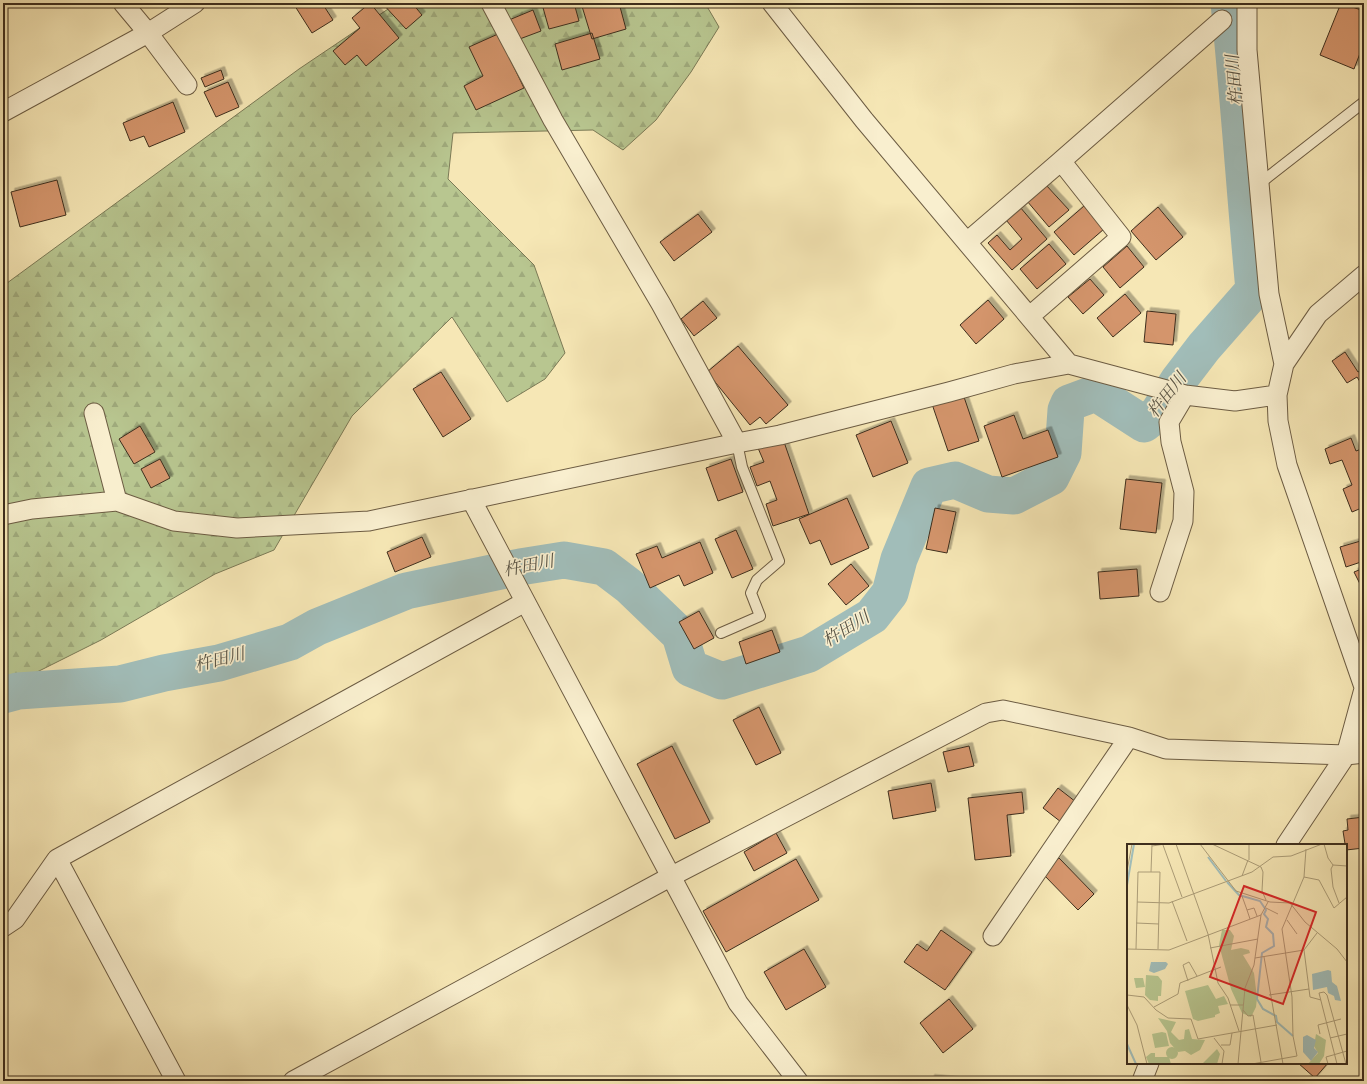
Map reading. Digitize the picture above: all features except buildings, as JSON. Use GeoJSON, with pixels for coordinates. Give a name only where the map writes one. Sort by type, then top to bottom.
{"type":"FeatureCollection","features":[{"type":"Feature","properties":{"kind":"street"},"geometry":{"type":"LineString","coordinates":[[123,3],[148,33],[187,85]]}},
{"type":"Feature","properties":{"kind":"street"},"geometry":{"type":"LineString","coordinates":[[3,112],[148,33],[196,3]]}},
{"type":"Feature","properties":{"kind":"street"},"geometry":{"type":"LineString","coordinates":[[491,3],[553,120],[661,304],[737,443]]}},
{"type":"Feature","properties":{"kind":"street"},"geometry":{"type":"LineString","coordinates":[[772,3],[864,120],[1069,364]]}},
{"type":"Feature","properties":{"kind":"street"},"geometry":{"type":"LineString","coordinates":[[1247,3],[1247,50],[1269,294],[1284,364]]}},
{"type":"Feature","properties":{"kind":"street"},"geometry":{"type":"LineString","coordinates":[[967,242],[1222,20]]}},
{"type":"Feature","properties":{"kind":"street"},"geometry":{"type":"LineString","coordinates":[[1030,316],[1121,236],[1061,161]]}},
{"type":"Feature","properties":{"kind":"street"},"geometry":{"type":"LineString","coordinates":[[1287,844],[1355,754],[1364,688],[1287,465],[1278,421],[1277,395],[1284,364],[1318,314],[1364,275]]}},
{"type":"Feature","properties":{"kind":"street"},"geometry":{"type":"LineString","coordinates":[[3,515],[32,509],[117,501],[174,521],[237,528],[369,521],[788,433],[1014,374],[1069,364],[1185,395],[1235,400],[1277,395]]}},
{"type":"Feature","properties":{"kind":"street"},"geometry":{"type":"LineString","coordinates":[[1160,592],[1184,521],[1184,492],[1171,442],[1169,422],[1185,395]]}},
{"type":"Feature","properties":{"kind":"street"},"geometry":{"type":"LineString","coordinates":[[94,413],[117,501]]}},
{"type":"Feature","properties":{"kind":"street"},"geometry":{"type":"LineString","coordinates":[[471,499],[738,1003],[798,1081]]}},
{"type":"Feature","properties":{"kind":"street"},"geometry":{"type":"LineString","coordinates":[[3,927],[15,919],[57,859],[525,602]]}},
{"type":"Feature","properties":{"kind":"street"},"geometry":{"type":"LineString","coordinates":[[293,1081],[670,877],[986,713],[1004,710],[1129,738],[1166,749],[1355,754]]}},
{"type":"Feature","properties":{"kind":"street"},"geometry":{"type":"LineString","coordinates":[[993,936],[1129,738]]}},
{"type":"Feature","properties":{"kind":"street"},"geometry":{"type":"LineString","coordinates":[[57,859],[176,1081]]}},
{"type":"Feature","properties":{"kind":"street"},"geometry":{"type":"LineString","coordinates":[[1142,1081],[1149,1064]]}},
{"type":"Feature","properties":{"kind":"lane"},"geometry":{"type":"LineString","coordinates":[[1259,184],[1364,102]]}},
{"type":"Feature","properties":{"kind":"lane"},"geometry":{"type":"LineString","coordinates":[[721,633],[760,616],[751,593],[757,580],[779,561],[742,466],[737,443]]}},
{"type":"Feature","properties":{"kind":"green space"},"geometry":{"type":"Polygon","coordinates":[[[397,3],[705,3],[719,27],[691,72],[656,120],[623,150],[593,130],[453,133],[448,179],[534,265],[565,353],[545,379],[507,402],[452,317],[352,416],[274,550],[215,574],[101,640],[3,689],[3,286],[299,69],[397,3]]]}},
{"type":"Feature","properties":{"kind":"waterway","name":"杵田川"},"geometry":{"type":"LineString","coordinates":[[3,695],[18,691],[120,684],[164,673],[219,663],[290,642],[317,627],[406,591],[520,567],[564,560],[604,567],[629,586],[680,635],[690,668],[722,681],[809,654],[872,616],[890,593],[899,559],[929,486],[955,480],[988,494],[1014,496],[1051,477],[1063,453],[1066,410],[1069,403],[1096,393],[1144,424],[1158,413],[1178,381],[1204,347],[1254,290],[1229,3]]}}]}
